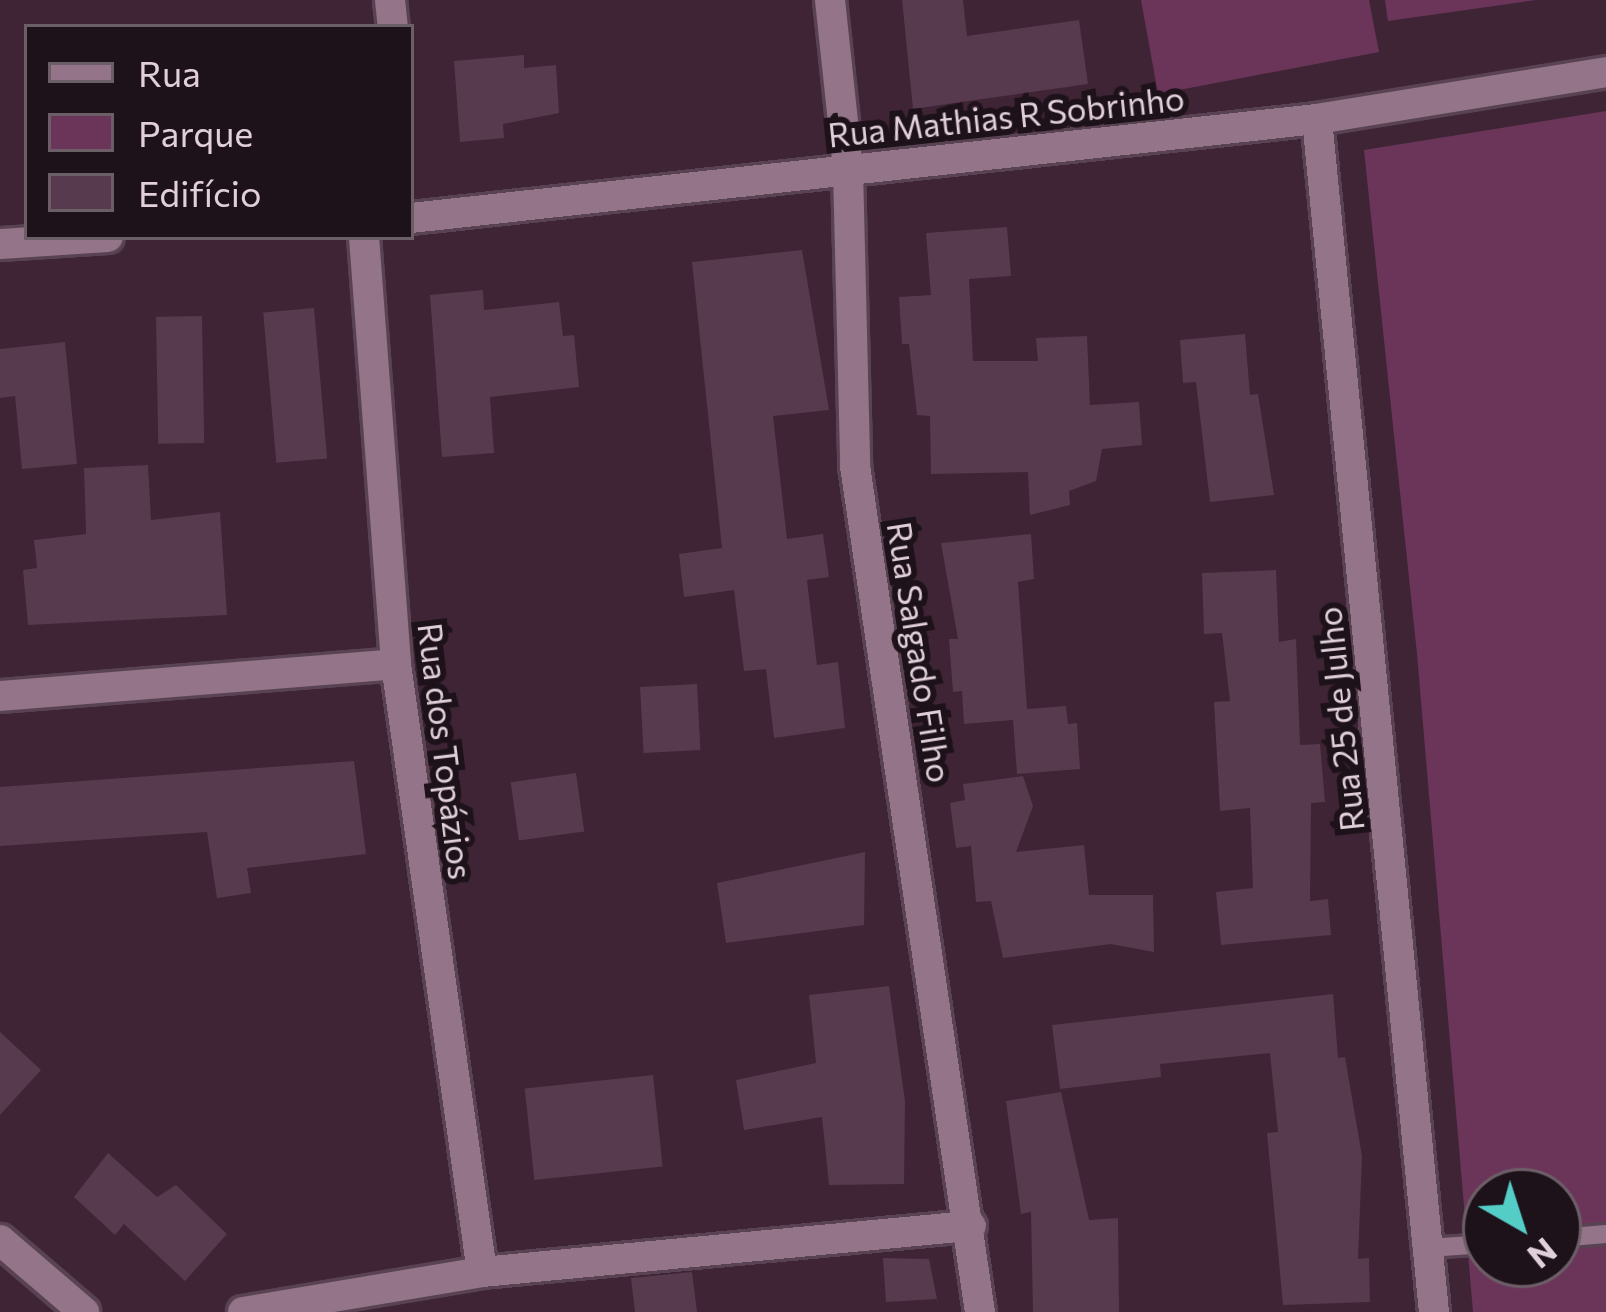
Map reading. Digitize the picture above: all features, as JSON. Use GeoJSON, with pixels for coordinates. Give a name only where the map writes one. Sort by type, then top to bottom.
{"type":"FeatureCollection","features":[{"type":"Feature","properties":{"kind":"street","name":"Rua Salgado Filho"},"geometry":{"type":"LineString","coordinates":[[830,0],[848,170],[855,466],[971,1226],[980,1312]]}},
{"type":"Feature","properties":{"kind":"street","name":"Rua Mathias R Sobrinho"},"geometry":{"type":"LineString","coordinates":[[414,215],[1317,119],[1606,73]]}},
{"type":"Feature","properties":{"kind":"street","name":"Rua 25 de Julho"},"geometry":{"type":"LineString","coordinates":[[1317,119],[1434,1312]]}},
{"type":"Feature","properties":{"kind":"street"},"geometry":{"type":"LineString","coordinates":[[0,244],[62,240]]}},
{"type":"Feature","properties":{"kind":"street","name":"Rua dos Topázios"},"geometry":{"type":"LineString","coordinates":[[364,240],[396,664],[482,1272]]}},
{"type":"Feature","properties":{"kind":"street"},"geometry":{"type":"LineString","coordinates":[[0,695],[396,664]]}},
{"type":"Feature","properties":{"kind":"street"},"geometry":{"type":"LineString","coordinates":[[243,1312],[482,1272],[971,1226]]}},
{"type":"Feature","properties":{"kind":"street"},"geometry":{"type":"LineString","coordinates":[[0,1240],[83,1312]]}},
{"type":"Feature","properties":{"kind":"lane"},"geometry":{"type":"LineString","coordinates":[[1428,1248],[1462,1246]]}},
{"type":"Feature","properties":{"kind":"green space"},"geometry":{"type":"Polygon","coordinates":[[[1141,0],[1369,0],[1379,52],[1158,94],[1141,0]]]}},
{"type":"Feature","properties":{"kind":"green space"},"geometry":{"type":"Polygon","coordinates":[[[1385,0],[1536,0],[1388,21],[1385,0]]]}},
{"type":"Feature","properties":{"kind":"green space"},"geometry":{"type":"Polygon","coordinates":[[[1606,111],[1606,1312],[1473,1312],[1471,1288],[1582,1288],[1582,1168],[1462,1168],[1462,1183],[1417,654],[1364,150],[1606,111]]]}},
{"type":"Feature","properties":{"kind":"building"},"geometry":{"type":"Polygon","coordinates":[[[902,0],[963,0],[967,36],[1079,20],[1088,84],[913,109],[902,0]]]}},
{"type":"Feature","properties":{"kind":"building"},"geometry":{"type":"Polygon","coordinates":[[[524,55],[524,68],[556,65],[559,113],[503,124],[504,138],[460,142],[454,61],[524,55]]]}},
{"type":"Feature","properties":{"kind":"building"},"geometry":{"type":"Polygon","coordinates":[[[1007,227],[1011,276],[969,279],[973,361],[1038,361],[1036,338],[1087,336],[1090,405],[1139,402],[1142,445],[1102,449],[1096,481],[1069,491],[1070,505],[1030,515],[1028,472],[931,474],[930,416],[917,415],[909,344],[902,344],[899,297],[931,295],[926,233],[1007,227]]]}},
{"type":"Feature","properties":{"kind":"building"},"geometry":{"type":"Polygon","coordinates":[[[802,250],[829,410],[773,416],[787,539],[823,534],[829,577],[807,580],[817,665],[838,662],[845,728],[774,738],[766,669],[744,671],[734,590],[684,597],[679,554],[722,548],[692,262],[802,250]]]}},
{"type":"Feature","properties":{"kind":"building"},"geometry":{"type":"Polygon","coordinates":[[[483,290],[484,310],[559,302],[563,336],[574,335],[579,387],[490,397],[494,453],[442,457],[430,295],[483,290]]]}},
{"type":"Feature","properties":{"kind":"building"},"geometry":{"type":"Polygon","coordinates":[[[314,308],[327,458],[276,463],[263,312],[314,308]]]}},
{"type":"Feature","properties":{"kind":"building"},"geometry":{"type":"Polygon","coordinates":[[[202,316],[204,443],[158,444],[156,317],[202,316]]]}},
{"type":"Feature","properties":{"kind":"building"},"geometry":{"type":"Polygon","coordinates":[[[1245,334],[1250,395],[1258,394],[1274,495],[1210,502],[1196,382],[1183,383],[1180,340],[1245,334]]]}},
{"type":"Feature","properties":{"kind":"building"},"geometry":{"type":"Polygon","coordinates":[[[65,342],[77,464],[22,469],[15,396],[0,398],[0,349],[65,342]]]}},
{"type":"Feature","properties":{"kind":"building"},"geometry":{"type":"Polygon","coordinates":[[[148,465],[151,520],[220,512],[227,615],[28,625],[23,570],[37,568],[34,540],[86,534],[84,468],[148,465]]]}},
{"type":"Feature","properties":{"kind":"building"},"geometry":{"type":"Polygon","coordinates":[[[1031,534],[1034,579],[1018,582],[1027,709],[1066,706],[1068,724],[1077,723],[1080,769],[1017,774],[1013,720],[964,724],[962,691],[953,692],[949,639],[958,639],[941,543],[1031,534]]]}},
{"type":"Feature","properties":{"kind":"building"},"geometry":{"type":"Polygon","coordinates":[[[1276,570],[1279,642],[1296,639],[1300,745],[1320,744],[1325,802],[1311,803],[1310,901],[1328,899],[1331,935],[1221,945],[1216,892],[1253,888],[1250,808],[1220,811],[1214,702],[1230,701],[1222,633],[1204,634],[1202,573],[1276,570]]]}},
{"type":"Feature","properties":{"kind":"building"},"geometry":{"type":"Polygon","coordinates":[[[697,684],[700,750],[644,753],[640,687],[697,684]]]}},
{"type":"Feature","properties":{"kind":"building"},"geometry":{"type":"Polygon","coordinates":[[[354,761],[366,854],[247,868],[251,893],[217,898],[207,832],[0,846],[0,787],[354,761]]]}},
{"type":"Feature","properties":{"kind":"building"},"geometry":{"type":"Polygon","coordinates":[[[576,773],[584,831],[519,841],[511,782],[576,773]]]}},
{"type":"Feature","properties":{"kind":"building"},"geometry":{"type":"Polygon","coordinates":[[[1023,776],[1033,806],[1016,852],[1084,845],[1089,895],[1153,895],[1154,952],[1111,944],[1003,958],[991,901],[976,902],[971,846],[956,848],[950,803],[965,800],[963,784],[1023,776]]]}},
{"type":"Feature","properties":{"kind":"building"},"geometry":{"type":"Polygon","coordinates":[[[865,852],[864,925],[726,943],[717,883],[865,852]]]}},
{"type":"Feature","properties":{"kind":"building"},"geometry":{"type":"Polygon","coordinates":[[[889,986],[905,1101],[904,1184],[829,1185],[822,1117],[744,1130],[736,1080],[816,1063],[809,995],[889,986]]]}},
{"type":"Feature","properties":{"kind":"building"},"geometry":{"type":"Polygon","coordinates":[[[1333,994],[1338,1058],[1345,1057],[1362,1156],[1358,1259],[1369,1258],[1370,1302],[1283,1305],[1267,1133],[1278,1132],[1270,1053],[1160,1064],[1161,1077],[1060,1089],[1052,1025],[1333,994]]]}},
{"type":"Feature","properties":{"kind":"building"},"geometry":{"type":"Polygon","coordinates":[[[0,1032],[41,1070],[0,1115],[0,1032]]]}},
{"type":"Feature","properties":{"kind":"building"},"geometry":{"type":"Polygon","coordinates":[[[653,1075],[663,1166],[534,1180],[525,1088],[653,1075]]]}},
{"type":"Feature","properties":{"kind":"building"},"geometry":{"type":"Polygon","coordinates":[[[1061,1092],[1089,1220],[1118,1218],[1119,1312],[1033,1312],[1031,1212],[1021,1214],[1006,1101],[1061,1092]]]}},
{"type":"Feature","properties":{"kind":"building"},"geometry":{"type":"Polygon","coordinates":[[[108,1153],[157,1197],[176,1185],[227,1234],[185,1281],[124,1224],[115,1235],[74,1197],[108,1153]]]}},
{"type":"Feature","properties":{"kind":"building"},"geometry":{"type":"Polygon","coordinates":[[[883,1258],[929,1259],[937,1299],[886,1302],[883,1258]]]}},
{"type":"Feature","properties":{"kind":"building"},"geometry":{"type":"Polygon","coordinates":[[[692,1272],[697,1312],[635,1312],[631,1278],[692,1272]]]}}]}
